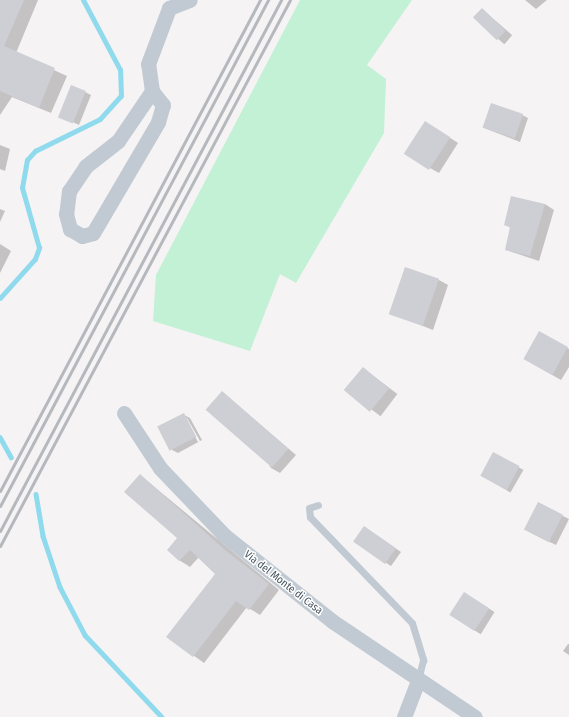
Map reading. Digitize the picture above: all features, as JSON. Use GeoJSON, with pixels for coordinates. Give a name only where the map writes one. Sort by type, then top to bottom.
{"type":"FeatureCollection","features":[{"type":"Feature","properties":{"kind":"street"},"geometry":{"type":"LineString","coordinates":[[152,91],[118,141],[86,166],[69,191],[66,214],[70,229],[82,236],[93,233],[158,122],[163,105],[152,91],[148,64],[169,8],[190,0]]}},
{"type":"Feature","properties":{"kind":"street","name":"Via del Monte di Casa"},"geometry":{"type":"LineString","coordinates":[[124,413],[160,468],[214,526],[332,621],[418,681],[475,717]]}},
{"type":"Feature","properties":{"kind":"street"},"geometry":{"type":"LineString","coordinates":[[404,717],[418,681]]}},
{"type":"Feature","properties":{"kind":"lane"},"geometry":{"type":"LineString","coordinates":[[318,505],[308,508],[310,517],[412,623],[423,660],[418,681]]}},
{"type":"Feature","properties":{"kind":"green space"},"geometry":{"type":"Polygon","coordinates":[[[300,0],[412,0],[367,65],[386,79],[384,133],[296,283],[280,274],[250,351],[153,321],[156,275],[300,0]]]}},
{"type":"Feature","properties":{"kind":"building"},"geometry":{"type":"Polygon","coordinates":[[[0,0],[24,0],[4,46],[55,68],[39,108],[0,91],[0,0]]]}},
{"type":"Feature","properties":{"kind":"building"},"geometry":{"type":"Polygon","coordinates":[[[482,8],[506,31],[497,40],[473,17],[482,8]]]}},
{"type":"Feature","properties":{"kind":"building"},"geometry":{"type":"Polygon","coordinates":[[[71,85],[86,91],[73,123],[58,117],[71,85]]]}},
{"type":"Feature","properties":{"kind":"building"},"geometry":{"type":"Polygon","coordinates":[[[491,103],[523,114],[515,139],[483,128],[491,103]]]}},
{"type":"Feature","properties":{"kind":"building"},"geometry":{"type":"Polygon","coordinates":[[[425,121],[450,137],[429,170],[404,154],[425,121]]]}},
{"type":"Feature","properties":{"kind":"building"},"geometry":{"type":"Polygon","coordinates":[[[511,196],[545,204],[530,256],[505,250],[510,227],[504,225],[511,196]]]}},
{"type":"Feature","properties":{"kind":"building"},"geometry":{"type":"Polygon","coordinates":[[[405,267],[439,279],[423,326],[389,314],[405,267]]]}},
{"type":"Feature","properties":{"kind":"building"},"geometry":{"type":"Polygon","coordinates":[[[539,331],[568,347],[552,375],[523,359],[539,331]]]}},
{"type":"Feature","properties":{"kind":"building"},"geometry":{"type":"Polygon","coordinates":[[[363,367],[389,389],[370,412],[344,390],[363,367]]]}},
{"type":"Feature","properties":{"kind":"building"},"geometry":{"type":"Polygon","coordinates":[[[222,391],[288,449],[272,468],[206,410],[222,391]]]}},
{"type":"Feature","properties":{"kind":"building"},"geometry":{"type":"Polygon","coordinates":[[[184,413],[196,437],[170,451],[157,427],[184,413]]]}},
{"type":"Feature","properties":{"kind":"building"},"geometry":{"type":"Polygon","coordinates":[[[493,452],[519,466],[507,490],[480,476],[493,452]]]}},
{"type":"Feature","properties":{"kind":"building"},"geometry":{"type":"Polygon","coordinates":[[[140,474],[225,550],[269,584],[249,610],[236,601],[193,657],[166,637],[215,574],[190,550],[179,561],[167,550],[177,538],[124,492],[140,474]]]}},
{"type":"Feature","properties":{"kind":"building"},"geometry":{"type":"Polygon","coordinates":[[[538,502],[563,515],[549,542],[524,530],[538,502]]]}},
{"type":"Feature","properties":{"kind":"building"},"geometry":{"type":"Polygon","coordinates":[[[364,526],[396,548],[385,564],[353,542],[364,526]]]}},
{"type":"Feature","properties":{"kind":"building"},"geometry":{"type":"Polygon","coordinates":[[[464,592],[489,608],[474,631],[449,615],[464,592]]]}},
{"type":"Feature","properties":{"kind":"waterway"},"geometry":{"type":"LineString","coordinates":[[0,298],[35,259],[39,248],[22,188],[27,160],[35,151],[100,119],[121,96],[120,70],[83,0]]}},
{"type":"Feature","properties":{"kind":"waterway"},"geometry":{"type":"LineString","coordinates":[[0,437],[11,457]]}},
{"type":"Feature","properties":{"kind":"waterway"},"geometry":{"type":"LineString","coordinates":[[36,494],[43,536],[60,587],[85,635],[162,717]]}},
{"type":"Feature","properties":{"kind":"railway"},"geometry":{"type":"LineString","coordinates":[[0,491],[260,0]]}},
{"type":"Feature","properties":{"kind":"railway"},"geometry":{"type":"LineString","coordinates":[[0,506],[268,0]]}},
{"type":"Feature","properties":{"kind":"railway"},"geometry":{"type":"LineString","coordinates":[[0,531],[281,0]]}},
{"type":"Feature","properties":{"kind":"railway"},"geometry":{"type":"LineString","coordinates":[[0,546],[290,0]]}}]}
